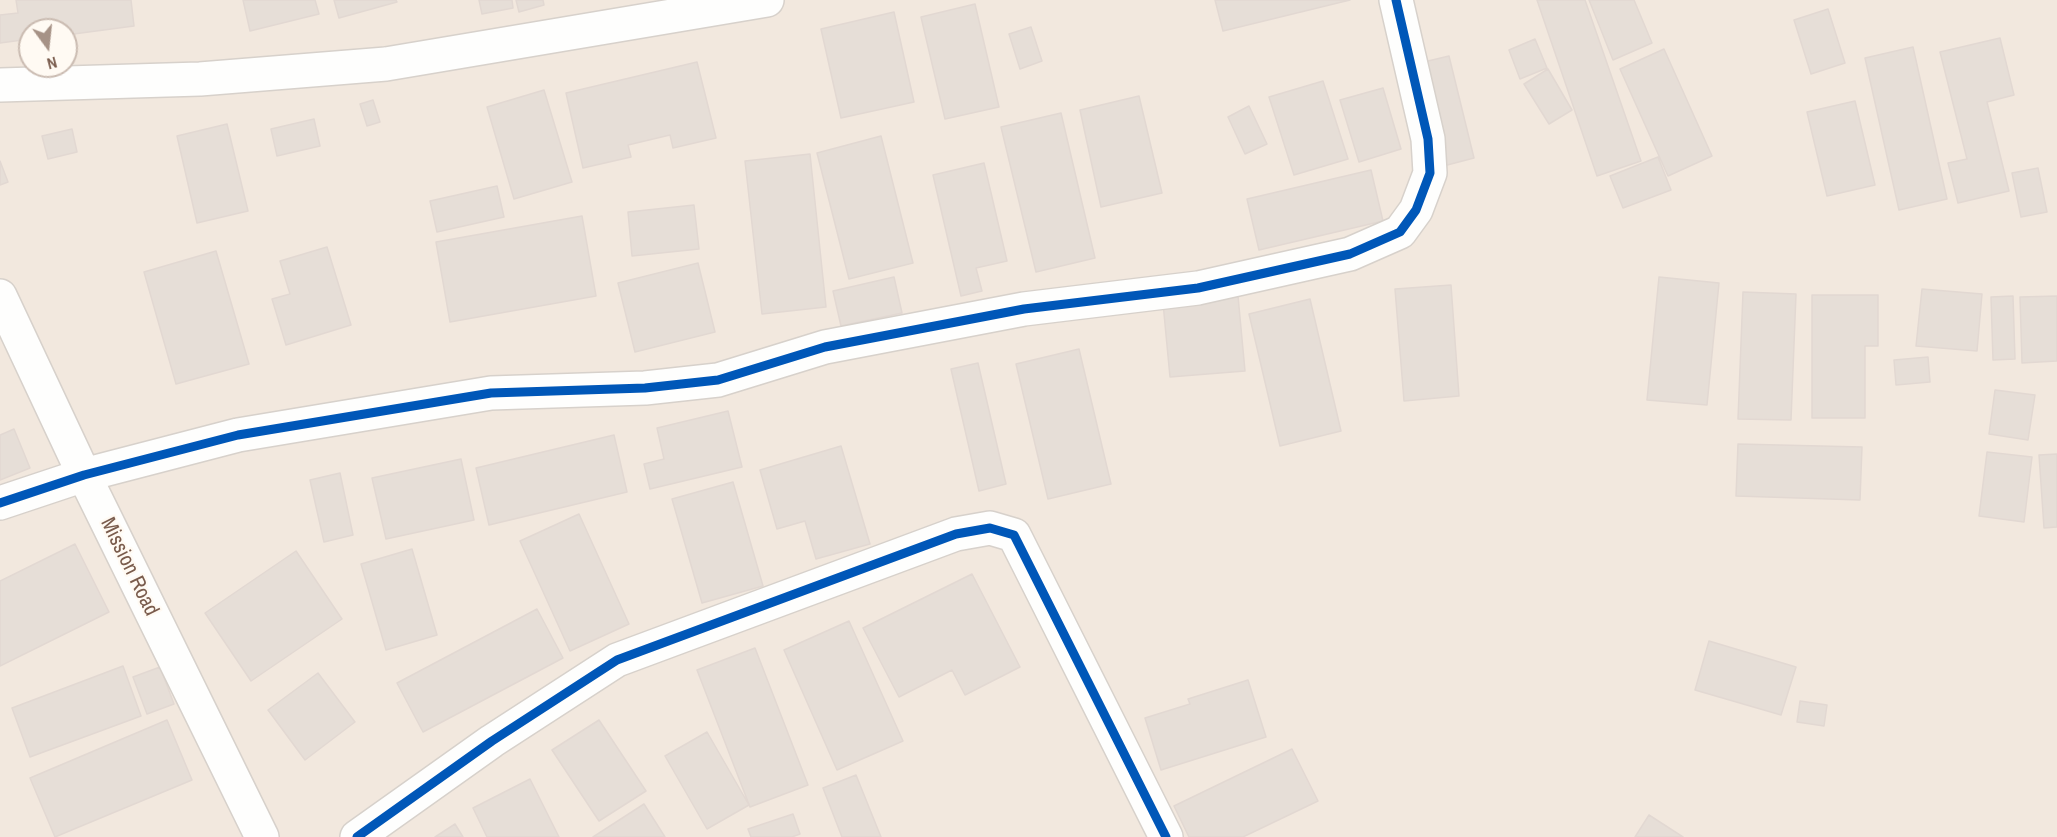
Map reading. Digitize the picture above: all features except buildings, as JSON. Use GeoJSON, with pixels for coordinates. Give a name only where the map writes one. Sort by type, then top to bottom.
{"type":"FeatureCollection","features":[{"type":"Feature","properties":{"kind":"street"},"geometry":{"type":"LineString","coordinates":[[0,84],[200,79],[386,64],[767,0]]}},
{"type":"Feature","properties":{"kind":"street"},"geometry":{"type":"LineString","coordinates":[[0,503],[84,475],[238,435],[491,393],[645,388],[718,380],[825,347],[1024,309],[1198,288],[1350,254],[1400,231],[1416,210],[1430,172],[1428,139],[1396,0]]}},
{"type":"Feature","properties":{"kind":"street","name":"Mission Road"},"geometry":{"type":"LineString","coordinates":[[0,296],[84,475],[261,837]]}},
{"type":"Feature","properties":{"kind":"street"},"geometry":{"type":"LineString","coordinates":[[357,837],[492,741],[617,660],[956,534],[990,528],[1014,535],[1166,837]]}},
{"type":"Feature","properties":{"kind":"shaded area"},"geometry":{"type":"Polygon","coordinates":[[[0,0],[2057,0],[2057,837],[0,837],[0,0]]]}},
{"type":"Feature","properties":{"kind":"cycle path"},"geometry":{"type":"LineString","coordinates":[[0,503],[84,475],[238,435],[491,393],[645,388],[718,380],[825,347],[1024,309],[1198,288],[1350,254],[1400,232],[1416,210],[1430,173],[1428,139],[1396,0]]}},
{"type":"Feature","properties":{"kind":"cycle path"},"geometry":{"type":"LineString","coordinates":[[357,837],[492,741],[617,660],[956,534],[990,528],[1014,535],[1166,837]]}}]}
